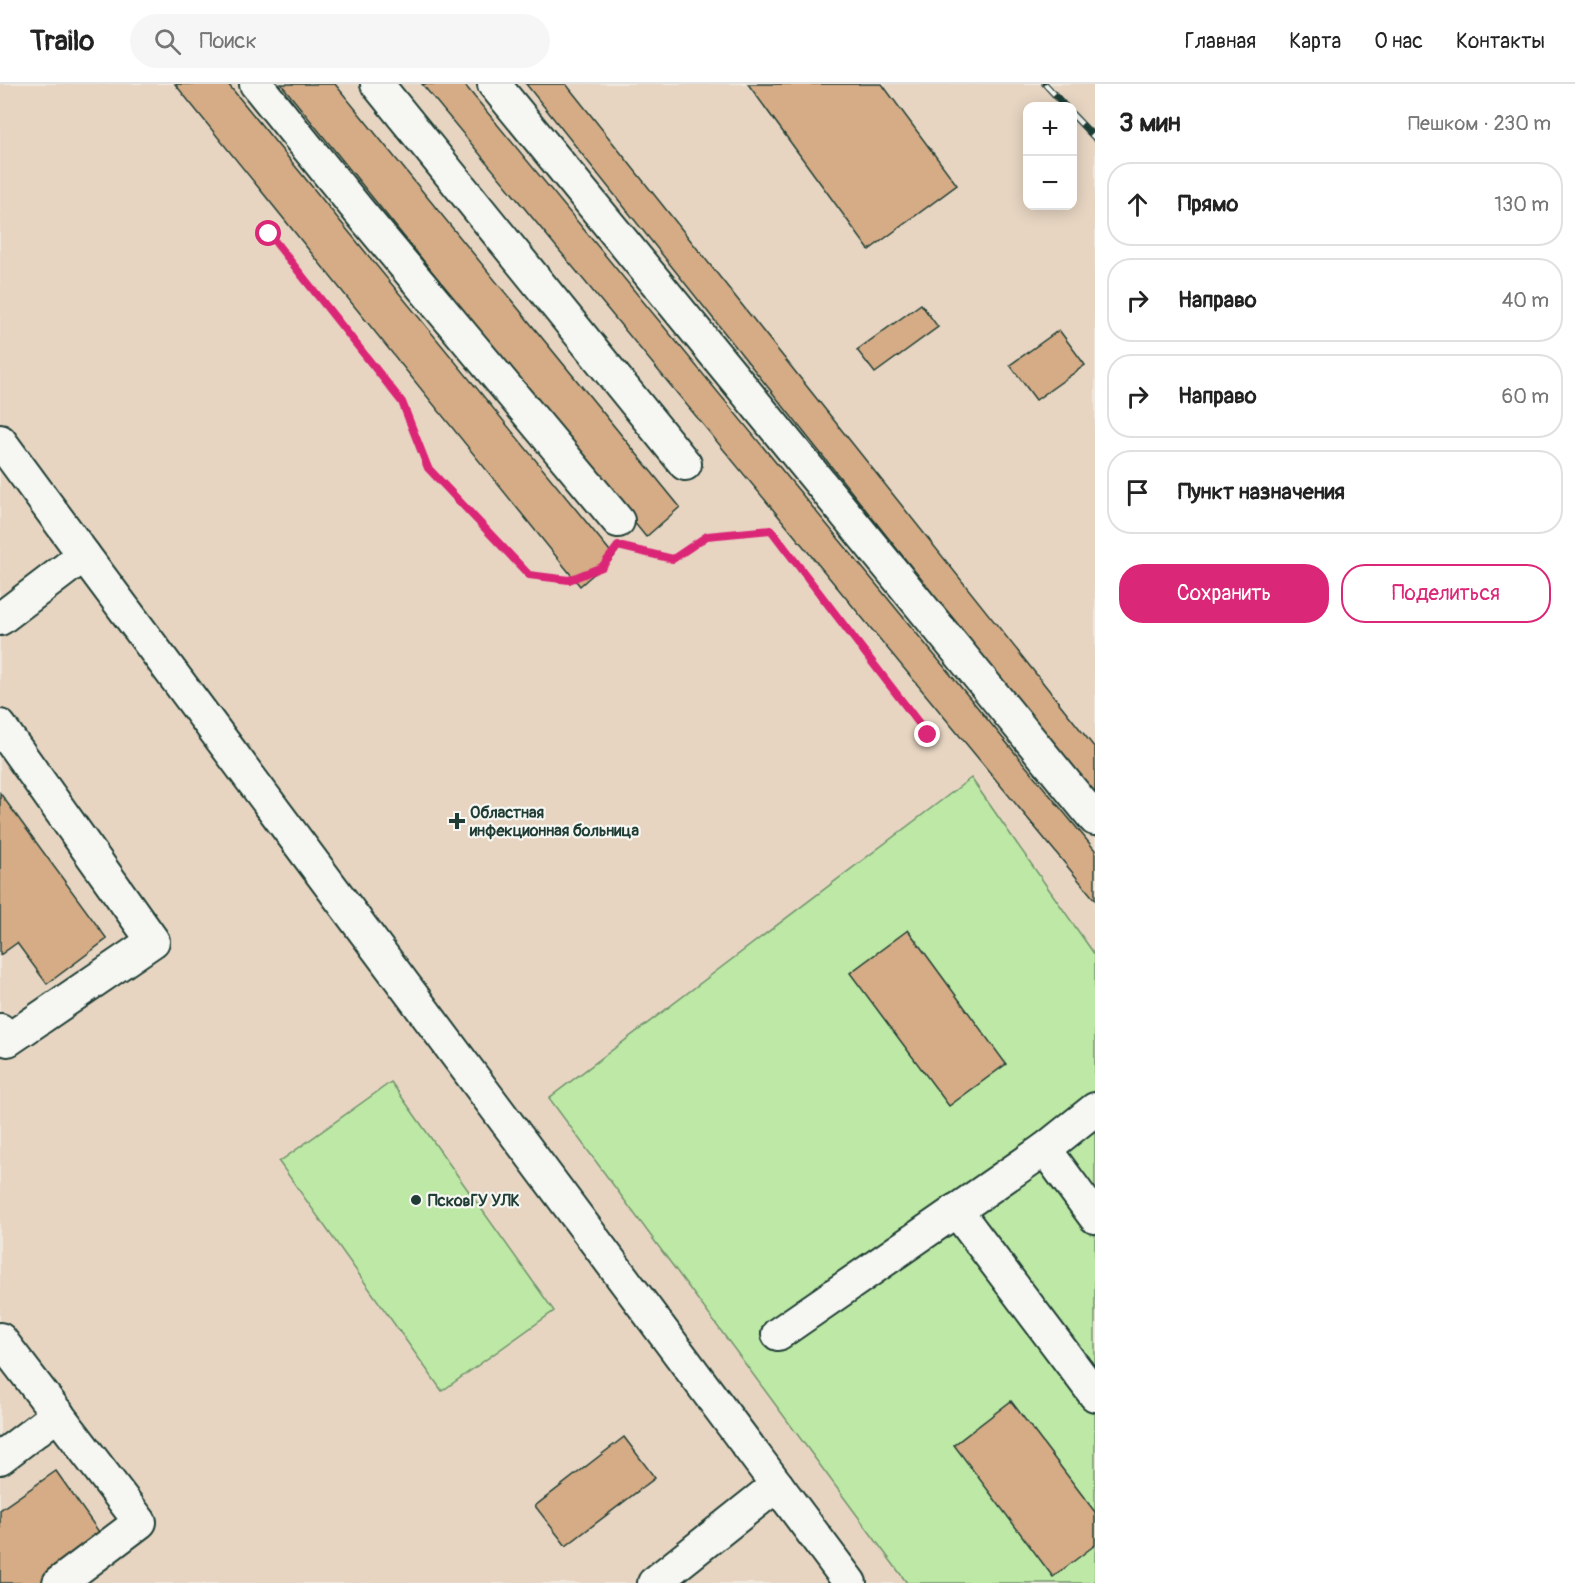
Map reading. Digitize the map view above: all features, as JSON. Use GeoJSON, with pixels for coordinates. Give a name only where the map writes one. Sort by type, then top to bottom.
{"type":"FeatureCollection","features":[{"type":"Feature","properties":{"kind":"lane"},"geometry":{"type":"LineString","coordinates":[[256,84],[618,534]]}},
{"type":"Feature","properties":{"kind":"lane"},"geometry":{"type":"LineString","coordinates":[[377,84],[685,464]]}},
{"type":"Feature","properties":{"kind":"lane"},"geometry":{"type":"LineString","coordinates":[[494,84],[1095,819]]}},
{"type":"Feature","properties":{"kind":"lane"},"geometry":{"type":"LineString","coordinates":[[0,441],[850,1583]]}},
{"type":"Feature","properties":{"kind":"lane"},"geometry":{"type":"LineString","coordinates":[[0,620],[84,555]]}},
{"type":"Feature","properties":{"kind":"lane"},"geometry":{"type":"LineString","coordinates":[[0,726],[153,940],[8,1040],[0,1030]]}},
{"type":"Feature","properties":{"kind":"lane"},"geometry":{"type":"LineString","coordinates":[[778,1334],[1045,1149],[1095,1109]]}},
{"type":"Feature","properties":{"kind":"lane"},"geometry":{"type":"LineString","coordinates":[[1045,1149],[1095,1217]]}},
{"type":"Feature","properties":{"kind":"lane"},"geometry":{"type":"LineString","coordinates":[[956,1210],[1095,1395]]}},
{"type":"Feature","properties":{"kind":"lane"},"geometry":{"type":"LineString","coordinates":[[0,1339],[140,1522],[59,1583]]}},
{"type":"Feature","properties":{"kind":"lane"},"geometry":{"type":"LineString","coordinates":[[0,1458],[58,1414]]}},
{"type":"Feature","properties":{"kind":"lane"},"geometry":{"type":"LineString","coordinates":[[654,1583],[777,1485]]}},
{"type":"Feature","properties":{"kind":"path"},"geometry":{"type":"LineString","coordinates":[[269,234],[402,402],[428,468],[529,575],[569,580],[602,567],[618,534],[673,559],[707,536],[771,530],[928,735]]}},
{"type":"Feature","properties":{"kind":"shaded area"},"geometry":{"type":"Polygon","coordinates":[[[0,84],[1095,84],[1095,955],[970,778],[549,1098],[907,1583],[0,1583],[0,84]]]}},
{"type":"Feature","properties":{"kind":"green space"},"geometry":{"type":"Polygon","coordinates":[[[971,778],[1095,955],[1095,1583],[907,1583],[549,1098],[971,778]]]}},
{"type":"Feature","properties":{"kind":"green space"},"geometry":{"type":"Polygon","coordinates":[[[391,1082],[554,1311],[442,1391],[279,1162],[391,1082]]]}},
{"type":"Feature","properties":{"kind":"building"},"geometry":{"type":"Polygon","coordinates":[[[175,84],[228,84],[614,556],[580,586],[175,84]]]}},
{"type":"Feature","properties":{"kind":"building"},"geometry":{"type":"Polygon","coordinates":[[[281,84],[335,84],[680,507],[646,537],[281,84]]]}},
{"type":"Feature","properties":{"kind":"building"},"geometry":{"type":"Polygon","coordinates":[[[422,84],[464,84],[1095,850],[1095,900],[422,84]]]}},
{"type":"Feature","properties":{"kind":"building"},"geometry":{"type":"Polygon","coordinates":[[[526,84],[566,84],[1095,748],[1095,797],[526,84]]]}},
{"type":"Feature","properties":{"kind":"building"},"geometry":{"type":"Polygon","coordinates":[[[748,84],[882,84],[957,185],[869,250],[748,84]]]}},
{"type":"Feature","properties":{"kind":"building"},"geometry":{"type":"Polygon","coordinates":[[[921,304],[938,327],[875,373],[857,350],[921,304]]]}},
{"type":"Feature","properties":{"kind":"building"},"geometry":{"type":"Polygon","coordinates":[[[1059,330],[1085,365],[1036,400],[1010,365],[1059,330]]]}},
{"type":"Feature","properties":{"kind":"building"},"geometry":{"type":"Polygon","coordinates":[[[0,793],[107,939],[47,984],[17,943],[0,955],[0,793]]]}},
{"type":"Feature","properties":{"kind":"building"},"geometry":{"type":"Polygon","coordinates":[[[908,930],[1006,1064],[949,1106],[850,973],[908,930]]]}},
{"type":"Feature","properties":{"kind":"building"},"geometry":{"type":"Polygon","coordinates":[[[1011,1401],[1095,1512],[1095,1545],[1053,1577],[954,1445],[1011,1401]]]}},
{"type":"Feature","properties":{"kind":"building"},"geometry":{"type":"Polygon","coordinates":[[[624,1437],[655,1478],[566,1546],[535,1506],[624,1437]]]}},
{"type":"Feature","properties":{"kind":"building"},"geometry":{"type":"Polygon","coordinates":[[[56,1471],[104,1539],[42,1583],[0,1583],[0,1510],[56,1471]]]}},
{"type":"Feature","properties":{"kind":"railway"},"geometry":{"type":"LineString","coordinates":[[1045,84],[1061,102]]}},
{"type":"Feature","properties":{"kind":"railway"},"geometry":{"type":"LineString","coordinates":[[1077,119],[1095,138]]}},
{"type":"Feature","properties":{"kind":"place","name":"Областная инфекционная больница"},"geometry":{"type":"Point","coordinates":[457,821]}},
{"type":"Feature","properties":{"kind":"place","name":"ПсковГУ УЛК"},"geometry":{"type":"Point","coordinates":[416,1200]}},
{"type":"Feature","properties":{"kind":"route"},"geometry":{"type":"LineString","coordinates":[[269,234],[402,402],[428,468],[529,575],[569,580],[602,567],[618,546],[673,559],[707,536],[771,530],[928,735]]}}]}
